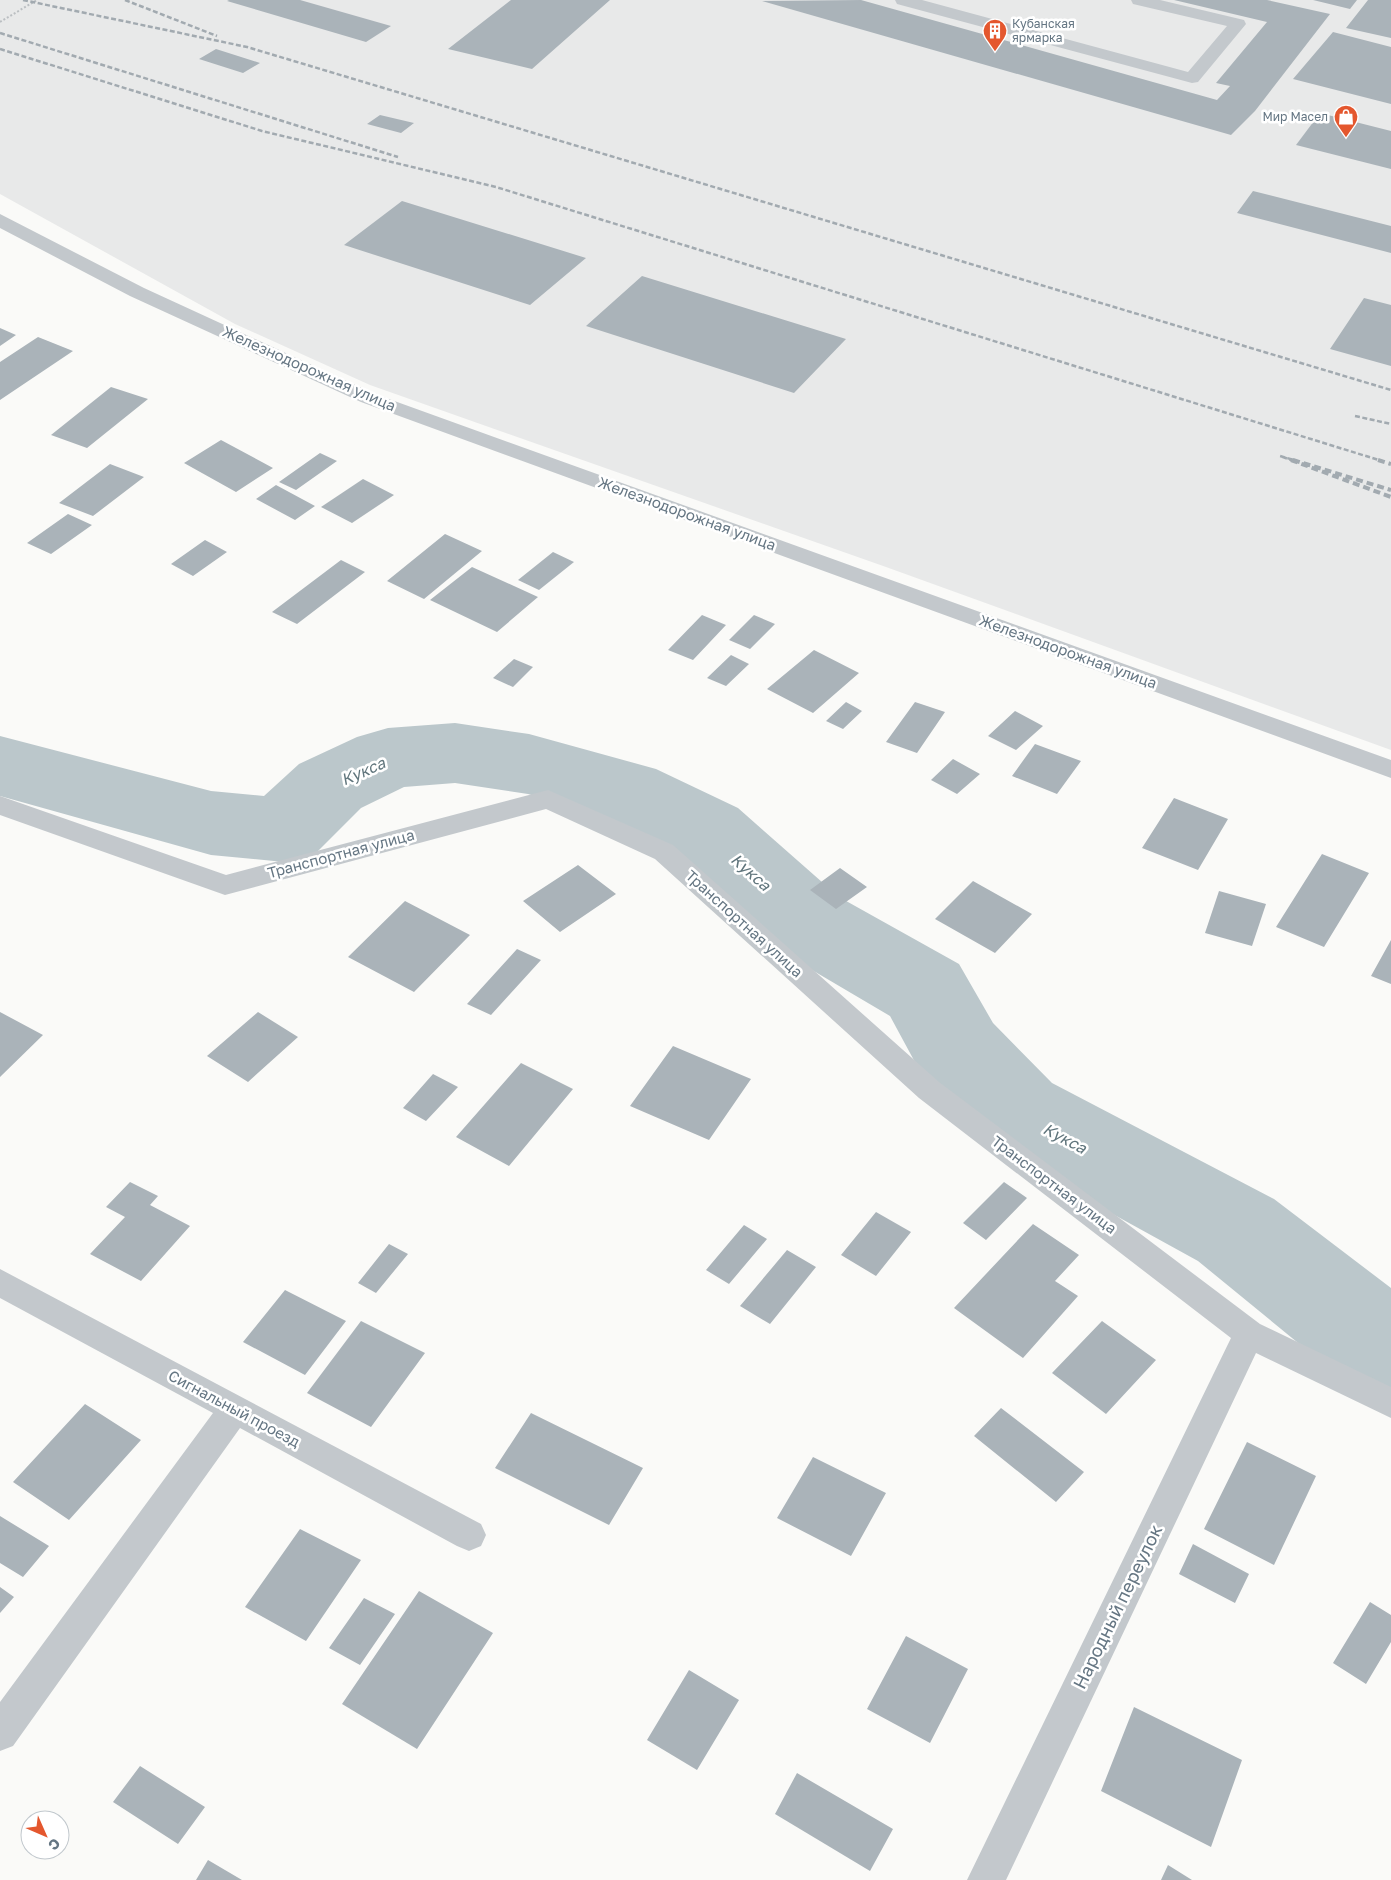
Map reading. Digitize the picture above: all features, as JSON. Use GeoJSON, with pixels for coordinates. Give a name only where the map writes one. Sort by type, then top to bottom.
{"type":"FeatureCollection","features":[{"type":"Feature","properties":{"kind":"street"},"geometry":{"type":"LineString","coordinates":[[903,0],[1192,78],[1238,24],[1139,0]]}},
{"type":"Feature","properties":{"kind":"street","name":"Железнодорожная улица"},"geometry":{"type":"LineString","coordinates":[[0,220],[137,292],[368,398],[1391,769]]}},
{"type":"Feature","properties":{"kind":"street","name":"Транспортная улица"},"geometry":{"type":"LineString","coordinates":[[0,805],[225,885],[548,799],[664,852],[929,1090],[1249,1334],[1391,1402]]}},
{"type":"Feature","properties":{"kind":"street","name":"Сигнальный проезд"},"geometry":{"type":"LineString","coordinates":[[0,1282],[469,1535]]}},
{"type":"Feature","properties":{"kind":"street","name":"Народный переулок"},"geometry":{"type":"LineString","coordinates":[[986,1880],[1249,1334]]}},
{"type":"Feature","properties":{"kind":"street"},"geometry":{"type":"LineString","coordinates":[[0,1733],[235,1409]]}},
{"type":"Feature","properties":{"kind":"path"},"geometry":{"type":"LineString","coordinates":[[0,22],[37,0]]}},
{"type":"Feature","properties":{"kind":"shaded area"},"geometry":{"type":"Polygon","coordinates":[[[0,0],[1391,0],[1391,750],[886,567],[370,385],[235,324],[0,194],[0,0]]]}},
{"type":"Feature","properties":{"kind":"building"},"geometry":{"type":"Polygon","coordinates":[[[300,0],[391,26],[366,42],[227,1],[300,0]]]}},
{"type":"Feature","properties":{"kind":"building"},"geometry":{"type":"Polygon","coordinates":[[[511,0],[610,0],[532,69],[448,49],[511,0]]]}},
{"type":"Feature","properties":{"kind":"building","name":"Кубанская ярмарка"},"geometry":{"type":"Polygon","coordinates":[[[861,0],[1217,100],[1230,86],[1216,83],[1267,22],[1174,0],[1267,0],[1330,14],[1255,111],[1231,135],[762,1],[861,0]]]}},
{"type":"Feature","properties":{"kind":"building"},"geometry":{"type":"Polygon","coordinates":[[[1313,0],[1357,0],[1350,9],[1313,0]]]}},
{"type":"Feature","properties":{"kind":"building"},"geometry":{"type":"Polygon","coordinates":[[[1368,0],[1391,0],[1391,38],[1346,28],[1368,0]]]}},
{"type":"Feature","properties":{"kind":"building"},"geometry":{"type":"Polygon","coordinates":[[[1333,32],[1391,47],[1391,104],[1293,79],[1333,32]]]}},
{"type":"Feature","properties":{"kind":"building"},"geometry":{"type":"Polygon","coordinates":[[[216,49],[260,63],[243,73],[199,59],[216,49]]]}},
{"type":"Feature","properties":{"kind":"building","name":"Мир Масел"},"geometry":{"type":"Polygon","coordinates":[[[1320,113],[1391,131],[1391,169],[1296,145],[1320,113]]]}},
{"type":"Feature","properties":{"kind":"building"},"geometry":{"type":"Polygon","coordinates":[[[380,115],[414,123],[401,133],[367,124],[380,115]]]}},
{"type":"Feature","properties":{"kind":"building"},"geometry":{"type":"Polygon","coordinates":[[[1253,191],[1391,226],[1391,253],[1237,213],[1253,191]]]}},
{"type":"Feature","properties":{"kind":"building"},"geometry":{"type":"Polygon","coordinates":[[[402,201],[586,258],[530,305],[344,245],[402,201]]]}},
{"type":"Feature","properties":{"kind":"building"},"geometry":{"type":"Polygon","coordinates":[[[642,276],[846,339],[794,393],[586,326],[642,276]]]}},
{"type":"Feature","properties":{"kind":"building"},"geometry":{"type":"Polygon","coordinates":[[[1364,298],[1391,305],[1391,366],[1330,349],[1364,298]]]}},
{"type":"Feature","properties":{"kind":"building"},"geometry":{"type":"Polygon","coordinates":[[[0,328],[16,335],[0,346],[0,328]]]}},
{"type":"Feature","properties":{"kind":"building"},"geometry":{"type":"Polygon","coordinates":[[[38,337],[73,351],[0,400],[0,362],[38,337]]]}},
{"type":"Feature","properties":{"kind":"building"},"geometry":{"type":"Polygon","coordinates":[[[111,387],[148,399],[87,448],[51,435],[111,387]]]}},
{"type":"Feature","properties":{"kind":"building"},"geometry":{"type":"Polygon","coordinates":[[[221,440],[273,468],[236,492],[184,463],[221,440]]]}},
{"type":"Feature","properties":{"kind":"building"},"geometry":{"type":"Polygon","coordinates":[[[320,453],[337,461],[296,490],[279,482],[320,453]]]}},
{"type":"Feature","properties":{"kind":"building"},"geometry":{"type":"Polygon","coordinates":[[[110,464],[144,477],[93,516],[59,503],[110,464]]]}},
{"type":"Feature","properties":{"kind":"building"},"geometry":{"type":"Polygon","coordinates":[[[363,479],[394,495],[352,523],[321,507],[363,479]]]}},
{"type":"Feature","properties":{"kind":"building"},"geometry":{"type":"Polygon","coordinates":[[[276,485],[315,506],[295,520],[256,499],[276,485]]]}},
{"type":"Feature","properties":{"kind":"building"},"geometry":{"type":"Polygon","coordinates":[[[68,514],[92,525],[51,554],[27,543],[68,514]]]}},
{"type":"Feature","properties":{"kind":"building"},"geometry":{"type":"Polygon","coordinates":[[[445,534],[482,551],[424,599],[387,581],[445,534]]]}},
{"type":"Feature","properties":{"kind":"building"},"geometry":{"type":"Polygon","coordinates":[[[205,540],[227,552],[193,576],[171,564],[205,540]]]}},
{"type":"Feature","properties":{"kind":"building"},"geometry":{"type":"Polygon","coordinates":[[[553,552],[574,562],[539,590],[518,580],[553,552]]]}},
{"type":"Feature","properties":{"kind":"building"},"geometry":{"type":"Polygon","coordinates":[[[341,560],[365,572],[297,624],[272,612],[341,560]]]}},
{"type":"Feature","properties":{"kind":"building"},"geometry":{"type":"Polygon","coordinates":[[[472,567],[538,597],[497,632],[430,600],[472,567]]]}},
{"type":"Feature","properties":{"kind":"building"},"geometry":{"type":"Polygon","coordinates":[[[702,615],[726,625],[693,660],[668,650],[702,615]]]}},
{"type":"Feature","properties":{"kind":"building"},"geometry":{"type":"Polygon","coordinates":[[[754,615],[775,624],[750,649],[729,640],[754,615]]]}},
{"type":"Feature","properties":{"kind":"building"},"geometry":{"type":"Polygon","coordinates":[[[814,650],[859,673],[813,713],[767,689],[814,650]]]}},
{"type":"Feature","properties":{"kind":"building"},"geometry":{"type":"Polygon","coordinates":[[[731,655],[749,664],[726,686],[707,678],[731,655]]]}},
{"type":"Feature","properties":{"kind":"building"},"geometry":{"type":"Polygon","coordinates":[[[514,659],[533,667],[513,687],[493,678],[514,659]]]}},
{"type":"Feature","properties":{"kind":"building"},"geometry":{"type":"Polygon","coordinates":[[[846,702],[862,711],[843,729],[826,721],[846,702]]]}},
{"type":"Feature","properties":{"kind":"building"},"geometry":{"type":"Polygon","coordinates":[[[915,702],[945,712],[917,753],[886,742],[915,702]]]}},
{"type":"Feature","properties":{"kind":"building"},"geometry":{"type":"Polygon","coordinates":[[[1015,711],[1043,726],[1016,750],[988,736],[1015,711]]]}},
{"type":"Feature","properties":{"kind":"building"},"geometry":{"type":"Polygon","coordinates":[[[1035,744],[1081,761],[1057,794],[1012,776],[1035,744]]]}},
{"type":"Feature","properties":{"kind":"building"},"geometry":{"type":"Polygon","coordinates":[[[953,759],[980,774],[957,794],[931,780],[953,759]]]}},
{"type":"Feature","properties":{"kind":"building"},"geometry":{"type":"Polygon","coordinates":[[[1174,798],[1228,819],[1198,870],[1142,848],[1174,798]]]}},
{"type":"Feature","properties":{"kind":"building"},"geometry":{"type":"Polygon","coordinates":[[[1322,854],[1369,873],[1324,947],[1276,927],[1322,854]]]}},
{"type":"Feature","properties":{"kind":"building"},"geometry":{"type":"Polygon","coordinates":[[[578,865],[616,894],[560,932],[523,901],[578,865]]]}},
{"type":"Feature","properties":{"kind":"building"},"geometry":{"type":"Polygon","coordinates":[[[840,868],[867,887],[836,909],[810,890],[840,868]]]}},
{"type":"Feature","properties":{"kind":"building"},"geometry":{"type":"Polygon","coordinates":[[[973,881],[1032,914],[995,953],[935,919],[973,881]]]}},
{"type":"Feature","properties":{"kind":"building"},"geometry":{"type":"Polygon","coordinates":[[[1219,891],[1266,904],[1252,946],[1205,933],[1219,891]]]}},
{"type":"Feature","properties":{"kind":"building"},"geometry":{"type":"Polygon","coordinates":[[[405,901],[470,935],[414,992],[348,957],[405,901]]]}},
{"type":"Feature","properties":{"kind":"building"},"geometry":{"type":"Polygon","coordinates":[[[1391,940],[1391,984],[1371,976],[1391,940]]]}},
{"type":"Feature","properties":{"kind":"building"},"geometry":{"type":"Polygon","coordinates":[[[517,949],[541,960],[491,1015],[467,1004],[517,949]]]}},
{"type":"Feature","properties":{"kind":"building"},"geometry":{"type":"Polygon","coordinates":[[[0,1012],[43,1035],[0,1077],[0,1012]]]}},
{"type":"Feature","properties":{"kind":"building"},"geometry":{"type":"Polygon","coordinates":[[[258,1012],[298,1037],[248,1082],[207,1056],[258,1012]]]}},
{"type":"Feature","properties":{"kind":"building"},"geometry":{"type":"Polygon","coordinates":[[[673,1046],[751,1079],[709,1140],[630,1106],[673,1046]]]}},
{"type":"Feature","properties":{"kind":"building"},"geometry":{"type":"Polygon","coordinates":[[[521,1063],[573,1089],[509,1166],[456,1137],[521,1063]]]}},
{"type":"Feature","properties":{"kind":"building"},"geometry":{"type":"Polygon","coordinates":[[[433,1074],[458,1087],[426,1121],[403,1108],[433,1074]]]}},
{"type":"Feature","properties":{"kind":"building"},"geometry":{"type":"Polygon","coordinates":[[[130,1182],[158,1196],[150,1205],[190,1226],[141,1281],[90,1254],[125,1217],[106,1207],[130,1182]]]}},
{"type":"Feature","properties":{"kind":"building"},"geometry":{"type":"Polygon","coordinates":[[[1004,1182],[1027,1198],[986,1240],[963,1223],[1004,1182]]]}},
{"type":"Feature","properties":{"kind":"building"},"geometry":{"type":"Polygon","coordinates":[[[876,1212],[911,1232],[876,1276],[841,1255],[876,1212]]]}},
{"type":"Feature","properties":{"kind":"building"},"geometry":{"type":"Polygon","coordinates":[[[1033,1224],[1079,1255],[1055,1281],[1078,1296],[1023,1358],[954,1308],[1033,1224]]]}},
{"type":"Feature","properties":{"kind":"building"},"geometry":{"type":"Polygon","coordinates":[[[744,1225],[767,1239],[729,1284],[706,1270],[744,1225]]]}},
{"type":"Feature","properties":{"kind":"building"},"geometry":{"type":"Polygon","coordinates":[[[389,1244],[408,1254],[376,1293],[358,1283],[389,1244]]]}},
{"type":"Feature","properties":{"kind":"building"},"geometry":{"type":"Polygon","coordinates":[[[787,1250],[816,1267],[770,1324],[740,1306],[787,1250]]]}},
{"type":"Feature","properties":{"kind":"building"},"geometry":{"type":"Polygon","coordinates":[[[285,1290],[346,1321],[305,1375],[243,1342],[285,1290]]]}},
{"type":"Feature","properties":{"kind":"building"},"geometry":{"type":"Polygon","coordinates":[[[361,1321],[425,1353],[371,1427],[307,1393],[361,1321]]]}},
{"type":"Feature","properties":{"kind":"building"},"geometry":{"type":"Polygon","coordinates":[[[1102,1321],[1156,1360],[1106,1414],[1052,1373],[1102,1321]]]}},
{"type":"Feature","properties":{"kind":"building"},"geometry":{"type":"Polygon","coordinates":[[[85,1404],[141,1440],[69,1520],[13,1482],[85,1404]]]}},
{"type":"Feature","properties":{"kind":"building"},"geometry":{"type":"Polygon","coordinates":[[[1001,1408],[1084,1472],[1056,1502],[974,1436],[1001,1408]]]}},
{"type":"Feature","properties":{"kind":"building"},"geometry":{"type":"Polygon","coordinates":[[[531,1413],[643,1468],[609,1525],[495,1468],[531,1413]]]}},
{"type":"Feature","properties":{"kind":"building"},"geometry":{"type":"Polygon","coordinates":[[[1247,1442],[1316,1476],[1274,1565],[1204,1529],[1247,1442]]]}},
{"type":"Feature","properties":{"kind":"building"},"geometry":{"type":"Polygon","coordinates":[[[813,1457],[886,1493],[851,1556],[777,1518],[813,1457]]]}},
{"type":"Feature","properties":{"kind":"building"},"geometry":{"type":"Polygon","coordinates":[[[0,1516],[49,1546],[23,1577],[0,1563],[0,1516]]]}},
{"type":"Feature","properties":{"kind":"building"},"geometry":{"type":"Polygon","coordinates":[[[300,1529],[361,1560],[306,1641],[245,1607],[300,1529]]]}},
{"type":"Feature","properties":{"kind":"building"},"geometry":{"type":"Polygon","coordinates":[[[1193,1544],[1249,1574],[1235,1603],[1179,1574],[1193,1544]]]}},
{"type":"Feature","properties":{"kind":"building"},"geometry":{"type":"Polygon","coordinates":[[[0,1587],[14,1597],[0,1613],[0,1587]]]}},
{"type":"Feature","properties":{"kind":"building"},"geometry":{"type":"Polygon","coordinates":[[[419,1591],[493,1633],[417,1749],[342,1704],[419,1591]]]}},
{"type":"Feature","properties":{"kind":"building"},"geometry":{"type":"Polygon","coordinates":[[[364,1598],[395,1614],[360,1665],[329,1648],[364,1598]]]}},
{"type":"Feature","properties":{"kind":"building"},"geometry":{"type":"Polygon","coordinates":[[[1370,1602],[1391,1615],[1391,1642],[1366,1684],[1333,1663],[1370,1602]]]}},
{"type":"Feature","properties":{"kind":"building"},"geometry":{"type":"Polygon","coordinates":[[[906,1636],[968,1669],[930,1743],[867,1709],[906,1636]]]}},
{"type":"Feature","properties":{"kind":"building"},"geometry":{"type":"Polygon","coordinates":[[[689,1670],[739,1700],[697,1770],[647,1740],[689,1670]]]}},
{"type":"Feature","properties":{"kind":"building"},"geometry":{"type":"Polygon","coordinates":[[[1134,1707],[1242,1760],[1211,1847],[1101,1791],[1134,1707]]]}},
{"type":"Feature","properties":{"kind":"building"},"geometry":{"type":"Polygon","coordinates":[[[140,1766],[205,1807],[178,1844],[113,1802],[140,1766]]]}},
{"type":"Feature","properties":{"kind":"building"},"geometry":{"type":"Polygon","coordinates":[[[797,1773],[893,1829],[870,1871],[775,1814],[797,1773]]]}},
{"type":"Feature","properties":{"kind":"building"},"geometry":{"type":"Polygon","coordinates":[[[208,1860],[242,1880],[196,1880],[208,1860]]]}},
{"type":"Feature","properties":{"kind":"building"},"geometry":{"type":"Polygon","coordinates":[[[1168,1865],[1192,1880],[1161,1880],[1168,1865]]]}},
{"type":"Feature","properties":{"kind":"waterway","name":"Кукса"},"geometry":{"type":"LineString","coordinates":[[0,766],[117,796],[211,823],[284,830],[330,786],[388,758],[455,753],[529,764],[625,791],[706,831],[806,922],[925,990],[958,1050],[1016,1112],[1236,1230],[1391,1353]]}},
{"type":"Feature","properties":{"kind":"railway"},"geometry":{"type":"LineString","coordinates":[[23,0],[247,47],[1391,390]]}},
{"type":"Feature","properties":{"kind":"railway"},"geometry":{"type":"LineString","coordinates":[[125,0],[217,36]]}},
{"type":"Feature","properties":{"kind":"railway"},"geometry":{"type":"LineString","coordinates":[[0,33],[398,157]]}},
{"type":"Feature","properties":{"kind":"railway"},"geometry":{"type":"LineString","coordinates":[[0,49],[262,131],[496,187],[1382,461]]}},
{"type":"Feature","properties":{"kind":"railway"},"geometry":{"type":"LineString","coordinates":[[1355,416],[1391,424]]}},
{"type":"Feature","properties":{"kind":"railway"},"geometry":{"type":"LineString","coordinates":[[1294,461],[1280,456],[1297,461]]}},
{"type":"Feature","properties":{"kind":"railway"},"geometry":{"type":"LineString","coordinates":[[1291,460],[1391,497]]}},
{"type":"Feature","properties":{"kind":"railway"},"geometry":{"type":"LineString","coordinates":[[1293,460],[1391,490]]}},
{"type":"Feature","properties":{"kind":"railway"},"geometry":{"type":"LineString","coordinates":[[1378,460],[1391,464]]}},
{"type":"Feature","properties":{"kind":"place","name":"Кубанская ярмарка"},"geometry":{"type":"Point","coordinates":[995,52]}},
{"type":"Feature","properties":{"kind":"place","name":"Мир Масел"},"geometry":{"type":"Point","coordinates":[1346,138]}}]}
